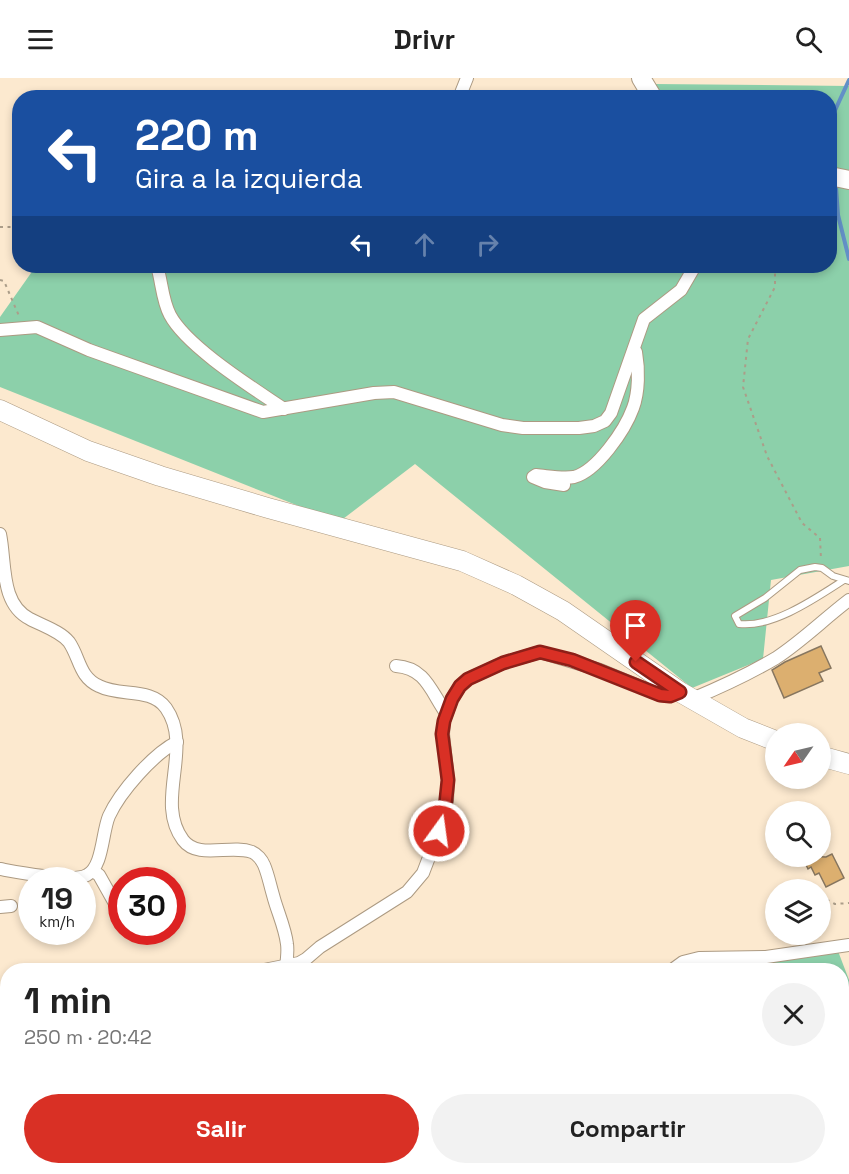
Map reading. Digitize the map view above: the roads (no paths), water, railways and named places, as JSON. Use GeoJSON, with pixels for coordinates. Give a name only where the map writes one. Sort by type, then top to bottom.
{"type":"FeatureCollection","features":[{"type":"Feature","properties":{"kind":"main road"},"geometry":{"type":"LineString","coordinates":[[0,410],[88,451],[160,476],[462,561],[516,585],[563,611],[686,696],[743,728],[765,737]]}},
{"type":"Feature","properties":{"kind":"main road"},"geometry":{"type":"LineString","coordinates":[[831,759],[849,764]]}},
{"type":"Feature","properties":{"kind":"street"},"geometry":{"type":"LineString","coordinates":[[159,273],[169,313],[189,339],[232,373],[285,409]]}},
{"type":"Feature","properties":{"kind":"street"},"geometry":{"type":"LineString","coordinates":[[0,330],[37,327],[89,350],[263,412],[374,393],[394,392],[502,425],[523,428],[579,428],[594,426],[605,421],[611,413],[644,319],[681,290],[691,273]]}},
{"type":"Feature","properties":{"kind":"street"},"geometry":{"type":"LineString","coordinates":[[564,485],[545,482],[533,477],[536,475],[574,477],[589,469],[600,458],[620,432],[634,405],[638,368],[635,348]]}},
{"type":"Feature","properties":{"kind":"street"},"geometry":{"type":"LineString","coordinates":[[0,534],[8,593],[18,611],[68,640],[88,680],[113,692],[148,695],[165,706],[170,715],[177,742],[172,782],[176,827],[182,839],[195,850],[239,849],[252,852],[264,862],[287,945],[286,963]]}},
{"type":"Feature","properties":{"kind":"street"},"geometry":{"type":"LineString","coordinates":[[295,963],[306,959],[328,941],[406,892],[423,873],[444,818],[447,800],[448,780],[442,734],[446,713],[460,686],[468,679],[503,663],[540,652],[581,663],[660,695],[686,696],[732,682],[777,657],[849,600]]}},
{"type":"Feature","properties":{"kind":"street"},"geometry":{"type":"LineString","coordinates":[[396,666],[412,669],[422,677],[446,713]]}},
{"type":"Feature","properties":{"kind":"street"},"geometry":{"type":"LineString","coordinates":[[96,867],[108,818],[118,799],[159,754],[177,742]]}},
{"type":"Feature","properties":{"kind":"street"},"geometry":{"type":"LineString","coordinates":[[0,868],[18,871]]}},
{"type":"Feature","properties":{"kind":"street"},"geometry":{"type":"LineString","coordinates":[[96,873],[108,891]]}},
{"type":"Feature","properties":{"kind":"street"},"geometry":{"type":"LineString","coordinates":[[682,963],[699,958],[766,957],[849,945]]}},
{"type":"Feature","properties":{"kind":"lane"},"geometry":{"type":"LineString","coordinates":[[822,568],[847,581],[783,615],[747,625],[739,624],[736,620],[735,616],[751,604],[765,598],[800,570],[822,568]]}},
{"type":"Feature","properties":{"kind":"waterway"},"geometry":{"type":"LineString","coordinates":[[837,106],[849,80]]}},
{"type":"Feature","properties":{"kind":"waterway"},"geometry":{"type":"LineString","coordinates":[[837,202],[849,259]]}}]}
